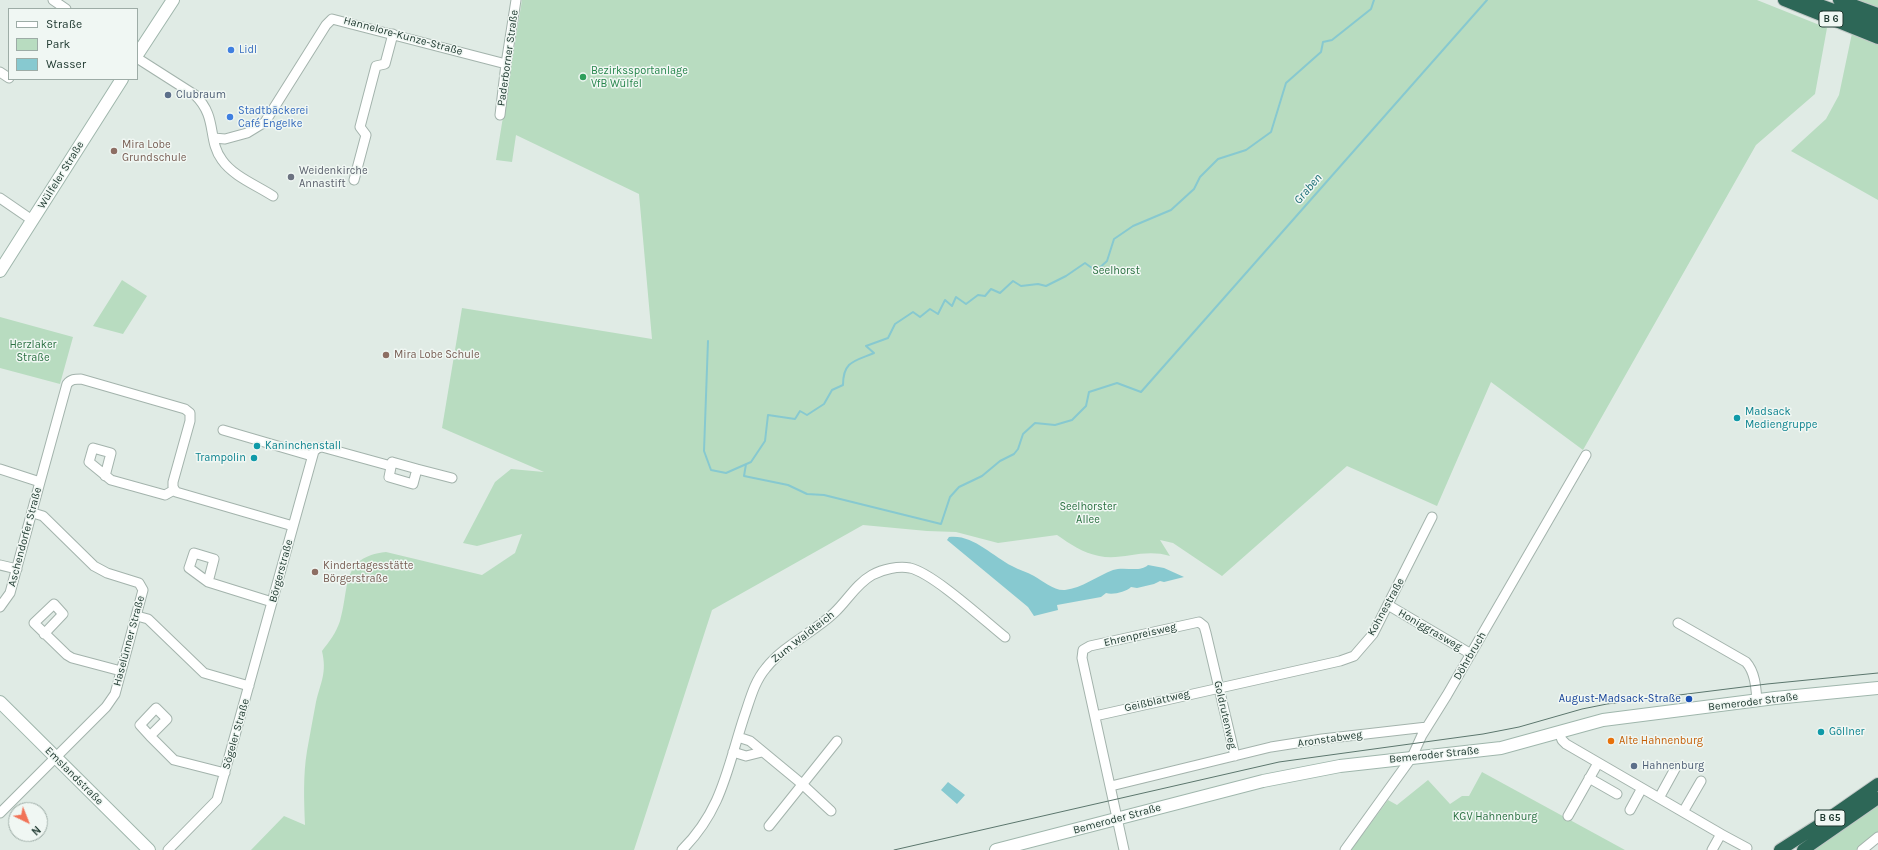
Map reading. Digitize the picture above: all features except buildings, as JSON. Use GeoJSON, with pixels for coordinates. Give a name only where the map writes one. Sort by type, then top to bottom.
{"type":"FeatureCollection","features":[{"type":"Feature","properties":{"kind":"highway","name":"B 6"},"geometry":{"type":"LineString","coordinates":[[1784,0],[1878,38]]}},
{"type":"Feature","properties":{"kind":"highway"},"geometry":{"type":"LineString","coordinates":[[1804,0],[1878,26]]}},
{"type":"Feature","properties":{"kind":"highway"},"geometry":{"type":"LineString","coordinates":[[1839,0],[1878,14]]}},
{"type":"Feature","properties":{"kind":"highway"},"geometry":{"type":"LineString","coordinates":[[1859,0],[1878,5]]}},
{"type":"Feature","properties":{"kind":"highway","name":"B 65"},"geometry":{"type":"LineString","coordinates":[[1780,850],[1826,821],[1878,784]]}},
{"type":"Feature","properties":{"kind":"highway","name":"B 65"},"geometry":{"type":"LineString","coordinates":[[1803,850],[1878,798]]}},
{"type":"Feature","properties":{"kind":"main road"},"geometry":{"type":"LineString","coordinates":[[138,54],[173,0]]}},
{"type":"Feature","properties":{"kind":"main road","name":"Wülfeler Straße"},"geometry":{"type":"LineString","coordinates":[[0,271],[121,80]]}},
{"type":"Feature","properties":{"kind":"main road","name":"Bemeroder Straße"},"geometry":{"type":"LineString","coordinates":[[996,850],[1284,776],[1340,766],[1501,748],[1603,720],[1878,688]]}},
{"type":"Feature","properties":{"kind":"main road","name":"Emslandstraße"},"geometry":{"type":"LineString","coordinates":[[0,702],[149,850]]}},
{"type":"Feature","properties":{"kind":"street"},"geometry":{"type":"LineString","coordinates":[[53,0],[65,8]]}},
{"type":"Feature","properties":{"kind":"street","name":"Paderborner Straße"},"geometry":{"type":"LineString","coordinates":[[500,115],[516,0]]}},
{"type":"Feature","properties":{"kind":"street","name":"Hannelore-Kunze-Straße"},"geometry":{"type":"LineString","coordinates":[[214,138],[225,139],[247,133],[265,122],[326,25],[332,18],[506,64]]}},
{"type":"Feature","properties":{"kind":"street"},"geometry":{"type":"LineString","coordinates":[[354,180],[366,135],[360,127],[376,66],[385,64],[393,34]]}},
{"type":"Feature","properties":{"kind":"street"},"geometry":{"type":"LineString","coordinates":[[138,57],[195,95],[202,102],[210,118],[214,138],[221,159],[226,165],[273,196]]}},
{"type":"Feature","properties":{"kind":"street"},"geometry":{"type":"LineString","coordinates":[[0,198],[32,220]]}},
{"type":"Feature","properties":{"kind":"street"},"geometry":{"type":"LineString","coordinates":[[40,482],[67,384],[70,380],[81,379],[185,409],[190,413],[190,421],[173,482],[174,490],[180,494],[294,526]]}},
{"type":"Feature","properties":{"kind":"street"},"geometry":{"type":"LineString","coordinates":[[223,430],[312,456],[318,448],[322,447],[391,466]]}},
{"type":"Feature","properties":{"kind":"street","name":"Döhrbruch"},"geometry":{"type":"LineString","coordinates":[[1345,850],[1412,757],[1427,727],[1586,455]]}},
{"type":"Feature","properties":{"kind":"street","name":"Börgerstraße"},"geometry":{"type":"LineString","coordinates":[[249,686],[312,456]]}},
{"type":"Feature","properties":{"kind":"street"},"geometry":{"type":"LineString","coordinates":[[417,469],[413,484],[388,478],[392,462],[452,478]]}},
{"type":"Feature","properties":{"kind":"street","name":"Aschendorfer Straße"},"geometry":{"type":"LineString","coordinates":[[0,469],[40,482],[33,513],[10,593],[0,607]]}},
{"type":"Feature","properties":{"kind":"street"},"geometry":{"type":"LineString","coordinates":[[105,476],[111,480],[165,495],[174,490]]}},
{"type":"Feature","properties":{"kind":"street","name":"Haselünner Straße"},"geometry":{"type":"LineString","coordinates":[[0,814],[106,707],[115,694],[143,590],[139,583],[107,573],[94,566],[44,516],[33,513]]}},
{"type":"Feature","properties":{"kind":"street","name":"Kohnestraße"},"geometry":{"type":"LineString","coordinates":[[1219,687],[1340,661],[1354,656],[1373,634],[1432,518]]}},
{"type":"Feature","properties":{"kind":"street"},"geometry":{"type":"LineString","coordinates":[[0,564],[17,569]]}},
{"type":"Feature","properties":{"kind":"street","name":"Zum Waldteich"},"geometry":{"type":"LineString","coordinates":[[682,850],[702,828],[711,814],[724,782],[755,686],[766,668],[780,653],[828,619],[862,582],[873,574],[885,570],[910,568],[922,573],[935,581],[1005,638]]}},
{"type":"Feature","properties":{"kind":"street"},"geometry":{"type":"LineString","coordinates":[[208,582],[272,602]]}},
{"type":"Feature","properties":{"kind":"street","name":"Honiggrasweg"},"geometry":{"type":"LineString","coordinates":[[1388,606],[1471,654]]}},
{"type":"Feature","properties":{"kind":"street","name":"Sögeler Straße"},"geometry":{"type":"LineString","coordinates":[[136,616],[148,619],[204,673],[249,686],[217,800],[213,806],[168,850]]}},
{"type":"Feature","properties":{"kind":"street","name":"Goldrutenweg"},"geometry":{"type":"LineString","coordinates":[[1111,786],[1235,756],[1206,633],[1204,626],[1199,622]]}},
{"type":"Feature","properties":{"kind":"street","name":"Ehrenpreisweg"},"geometry":{"type":"LineString","coordinates":[[1095,716],[1082,658],[1083,650],[1090,646],[1199,622]]}},
{"type":"Feature","properties":{"kind":"street"},"geometry":{"type":"LineString","coordinates":[[1678,623],[1746,662],[1755,679],[1757,701]]}},
{"type":"Feature","properties":{"kind":"street"},"geometry":{"type":"LineString","coordinates":[[44,634],[72,658],[121,671]]}},
{"type":"Feature","properties":{"kind":"street","name":"Geißblattweg"},"geometry":{"type":"LineString","coordinates":[[1095,716],[1219,687]]}},
{"type":"Feature","properties":{"kind":"street"},"geometry":{"type":"LineString","coordinates":[[1095,716],[1124,850]]}},
{"type":"Feature","properties":{"kind":"street","name":"Aronstabweg"},"geometry":{"type":"LineString","coordinates":[[1235,756],[1271,747],[1322,739],[1427,727]]}},
{"type":"Feature","properties":{"kind":"street"},"geometry":{"type":"LineString","coordinates":[[1559,732],[1562,740],[1566,744],[1747,848]]}},
{"type":"Feature","properties":{"kind":"street"},"geometry":{"type":"LineString","coordinates":[[150,736],[174,760],[225,773]]}},
{"type":"Feature","properties":{"kind":"street"},"geometry":{"type":"LineString","coordinates":[[738,737],[750,741],[802,784],[831,811]]}},
{"type":"Feature","properties":{"kind":"street"},"geometry":{"type":"LineString","coordinates":[[770,826],[837,741]]}},
{"type":"Feature","properties":{"kind":"street"},"geometry":{"type":"LineString","coordinates":[[734,752],[746,756],[762,752]]}},
{"type":"Feature","properties":{"kind":"street"},"geometry":{"type":"LineString","coordinates":[[1568,816],[1598,763]]}},
{"type":"Feature","properties":{"kind":"street"},"geometry":{"type":"LineString","coordinates":[[1659,798],[1676,767]]}},
{"type":"Feature","properties":{"kind":"street"},"geometry":{"type":"LineString","coordinates":[[1589,778],[1617,794]]}},
{"type":"Feature","properties":{"kind":"street"},"geometry":{"type":"LineString","coordinates":[[1683,812],[1701,781]]}},
{"type":"Feature","properties":{"kind":"street"},"geometry":{"type":"LineString","coordinates":[[1630,810],[1642,788]]}},
{"type":"Feature","properties":{"kind":"street"},"geometry":{"type":"LineString","coordinates":[[1712,850],[1721,834]]}},
{"type":"Feature","properties":{"kind":"street"},"geometry":{"type":"LineString","coordinates":[[1862,850],[1878,837]]}},
{"type":"Feature","properties":{"kind":"green space","name":"Seelhorst"},"geometry":{"type":"Polygon","coordinates":[[[522,0],[1757,0],[1827,28],[1815,94],[1756,145],[1583,450],[1491,382],[1437,506],[1347,466],[1222,576],[1173,543],[1160,540],[1170,556],[1151,553],[1108,557],[1093,555],[1072,545],[1057,535],[998,543],[956,532],[863,525],[712,610],[634,850],[251,850],[284,816],[305,825],[305,769],[316,702],[324,671],[322,651],[332,637],[340,621],[347,586],[354,567],[361,560],[371,555],[386,552],[482,575],[515,553],[522,534],[477,546],[463,543],[495,482],[511,469],[544,472],[442,428],[462,308],[652,339],[639,194],[516,135],[512,162],[496,160],[522,0]]]}},
{"type":"Feature","properties":{"kind":"green space"},"geometry":{"type":"Polygon","coordinates":[[[1859,0],[1878,0],[1878,200],[1791,151],[1826,119],[1839,95],[1859,0]]]}},
{"type":"Feature","properties":{"kind":"green space"},"geometry":{"type":"Polygon","coordinates":[[[122,280],[147,296],[123,334],[93,326],[122,280]]]}},
{"type":"Feature","properties":{"kind":"green space","name":"Herzlaker Straße"},"geometry":{"type":"Polygon","coordinates":[[[0,317],[73,337],[60,384],[0,368],[0,317]]]}},
{"type":"Feature","properties":{"kind":"green space","name":"KGV Hahnenburg"},"geometry":{"type":"Polygon","coordinates":[[[1482,772],[1625,850],[1351,850],[1388,800],[1397,805],[1428,780],[1450,804],[1462,796],[1469,796],[1482,772]]]}},
{"type":"Feature","properties":{"kind":"green space"},"geometry":{"type":"Polygon","coordinates":[[[1878,806],[1878,832],[1856,850],[1813,850],[1878,806]]]}},
{"type":"Feature","properties":{"kind":"water"},"geometry":{"type":"Polygon","coordinates":[[[949,537],[958,537],[974,542],[1012,566],[1061,590],[1077,587],[1113,570],[1140,569],[1148,565],[1164,568],[1184,577],[1164,582],[1160,581],[1137,588],[1131,587],[1119,593],[1106,593],[1101,597],[1057,605],[1058,610],[1034,616],[1028,607],[947,540],[949,537]]]}},
{"type":"Feature","properties":{"kind":"water"},"geometry":{"type":"Polygon","coordinates":[[[948,782],[965,795],[957,804],[941,790],[948,782]]]}},
{"type":"Feature","properties":{"kind":"waterway"},"geometry":{"type":"LineString","coordinates":[[708,341],[704,451],[711,470],[726,473],[751,462],[765,441],[768,415],[795,419],[800,411],[807,415],[824,404],[832,390],[843,385],[845,371],[848,366],[856,360],[874,353],[866,346],[888,338],[895,324],[913,312],[920,317],[930,309],[938,314],[945,300],[952,306],[956,297],[966,304],[978,295],[985,296],[991,289],[1000,293],[1013,281],[1021,286],[1038,284],[1046,286],[1066,276],[1085,263],[1096,271],[1107,261],[1114,239],[1133,226],[1171,210],[1194,189],[1200,177],[1218,159],[1246,150],[1271,132],[1286,83],[1321,52],[1323,42],[1332,40],[1371,9],[1374,0]]}},
{"type":"Feature","properties":{"kind":"waterway","name":"Graben"},"geometry":{"type":"LineString","coordinates":[[746,464],[744,476],[788,485],[807,494],[824,495],[941,524],[950,497],[959,487],[982,476],[1000,461],[1014,454],[1018,449],[1023,434],[1035,423],[1055,425],[1072,420],[1086,406],[1089,392],[1117,383],[1141,392],[1487,0]]}},
{"type":"Feature","properties":{"kind":"tram line"},"geometry":{"type":"LineString","coordinates":[[894,850],[1279,762],[1483,734],[1519,727],[1582,709],[1607,704],[1767,684],[1878,673]]}},
{"type":"Feature","properties":{"kind":"place","name":"Lidl"},"geometry":{"type":"Point","coordinates":[231,50]}},
{"type":"Feature","properties":{"kind":"place","name":"Bezirkssportanlage VfB Wülfel"},"geometry":{"type":"Point","coordinates":[583,77]}},
{"type":"Feature","properties":{"kind":"place","name":"Clubraum"},"geometry":{"type":"Point","coordinates":[168,95]}},
{"type":"Feature","properties":{"kind":"place","name":"Stadtbäckerei Café Engelke"},"geometry":{"type":"Point","coordinates":[230,117]}},
{"type":"Feature","properties":{"kind":"place","name":"Mira Lobe Grundschule"},"geometry":{"type":"Point","coordinates":[114,151]}},
{"type":"Feature","properties":{"kind":"place","name":"Weidenkirche Annastift"},"geometry":{"type":"Point","coordinates":[291,177]}},
{"type":"Feature","properties":{"kind":"place","name":"Mira Lobe Schule"},"geometry":{"type":"Point","coordinates":[386,355]}},
{"type":"Feature","properties":{"kind":"place","name":"Madsack Mediengruppe"},"geometry":{"type":"Point","coordinates":[1737,418]}},
{"type":"Feature","properties":{"kind":"place","name":"Kaninchenstall"},"geometry":{"type":"Point","coordinates":[257,446]}},
{"type":"Feature","properties":{"kind":"place","name":"Trampolin"},"geometry":{"type":"Point","coordinates":[254,458]}},
{"type":"Feature","properties":{"kind":"place","name":"Kindertagesstätte Börgerstraße"},"geometry":{"type":"Point","coordinates":[315,572]}},
{"type":"Feature","properties":{"kind":"place","name":"August-Madsack-Straße"},"geometry":{"type":"Point","coordinates":[1689,699]}},
{"type":"Feature","properties":{"kind":"place","name":"Göllner"},"geometry":{"type":"Point","coordinates":[1821,732]}},
{"type":"Feature","properties":{"kind":"place","name":"Alte Hahnenburg"},"geometry":{"type":"Point","coordinates":[1611,741]}},
{"type":"Feature","properties":{"kind":"place","name":"Hahnenburg"},"geometry":{"type":"Point","coordinates":[1634,766]}},
{"type":"Feature","properties":{"kind":"park label","name":"Seelhorster Allee"},"geometry":{"type":"Point","coordinates":[1088,513]}}]}
